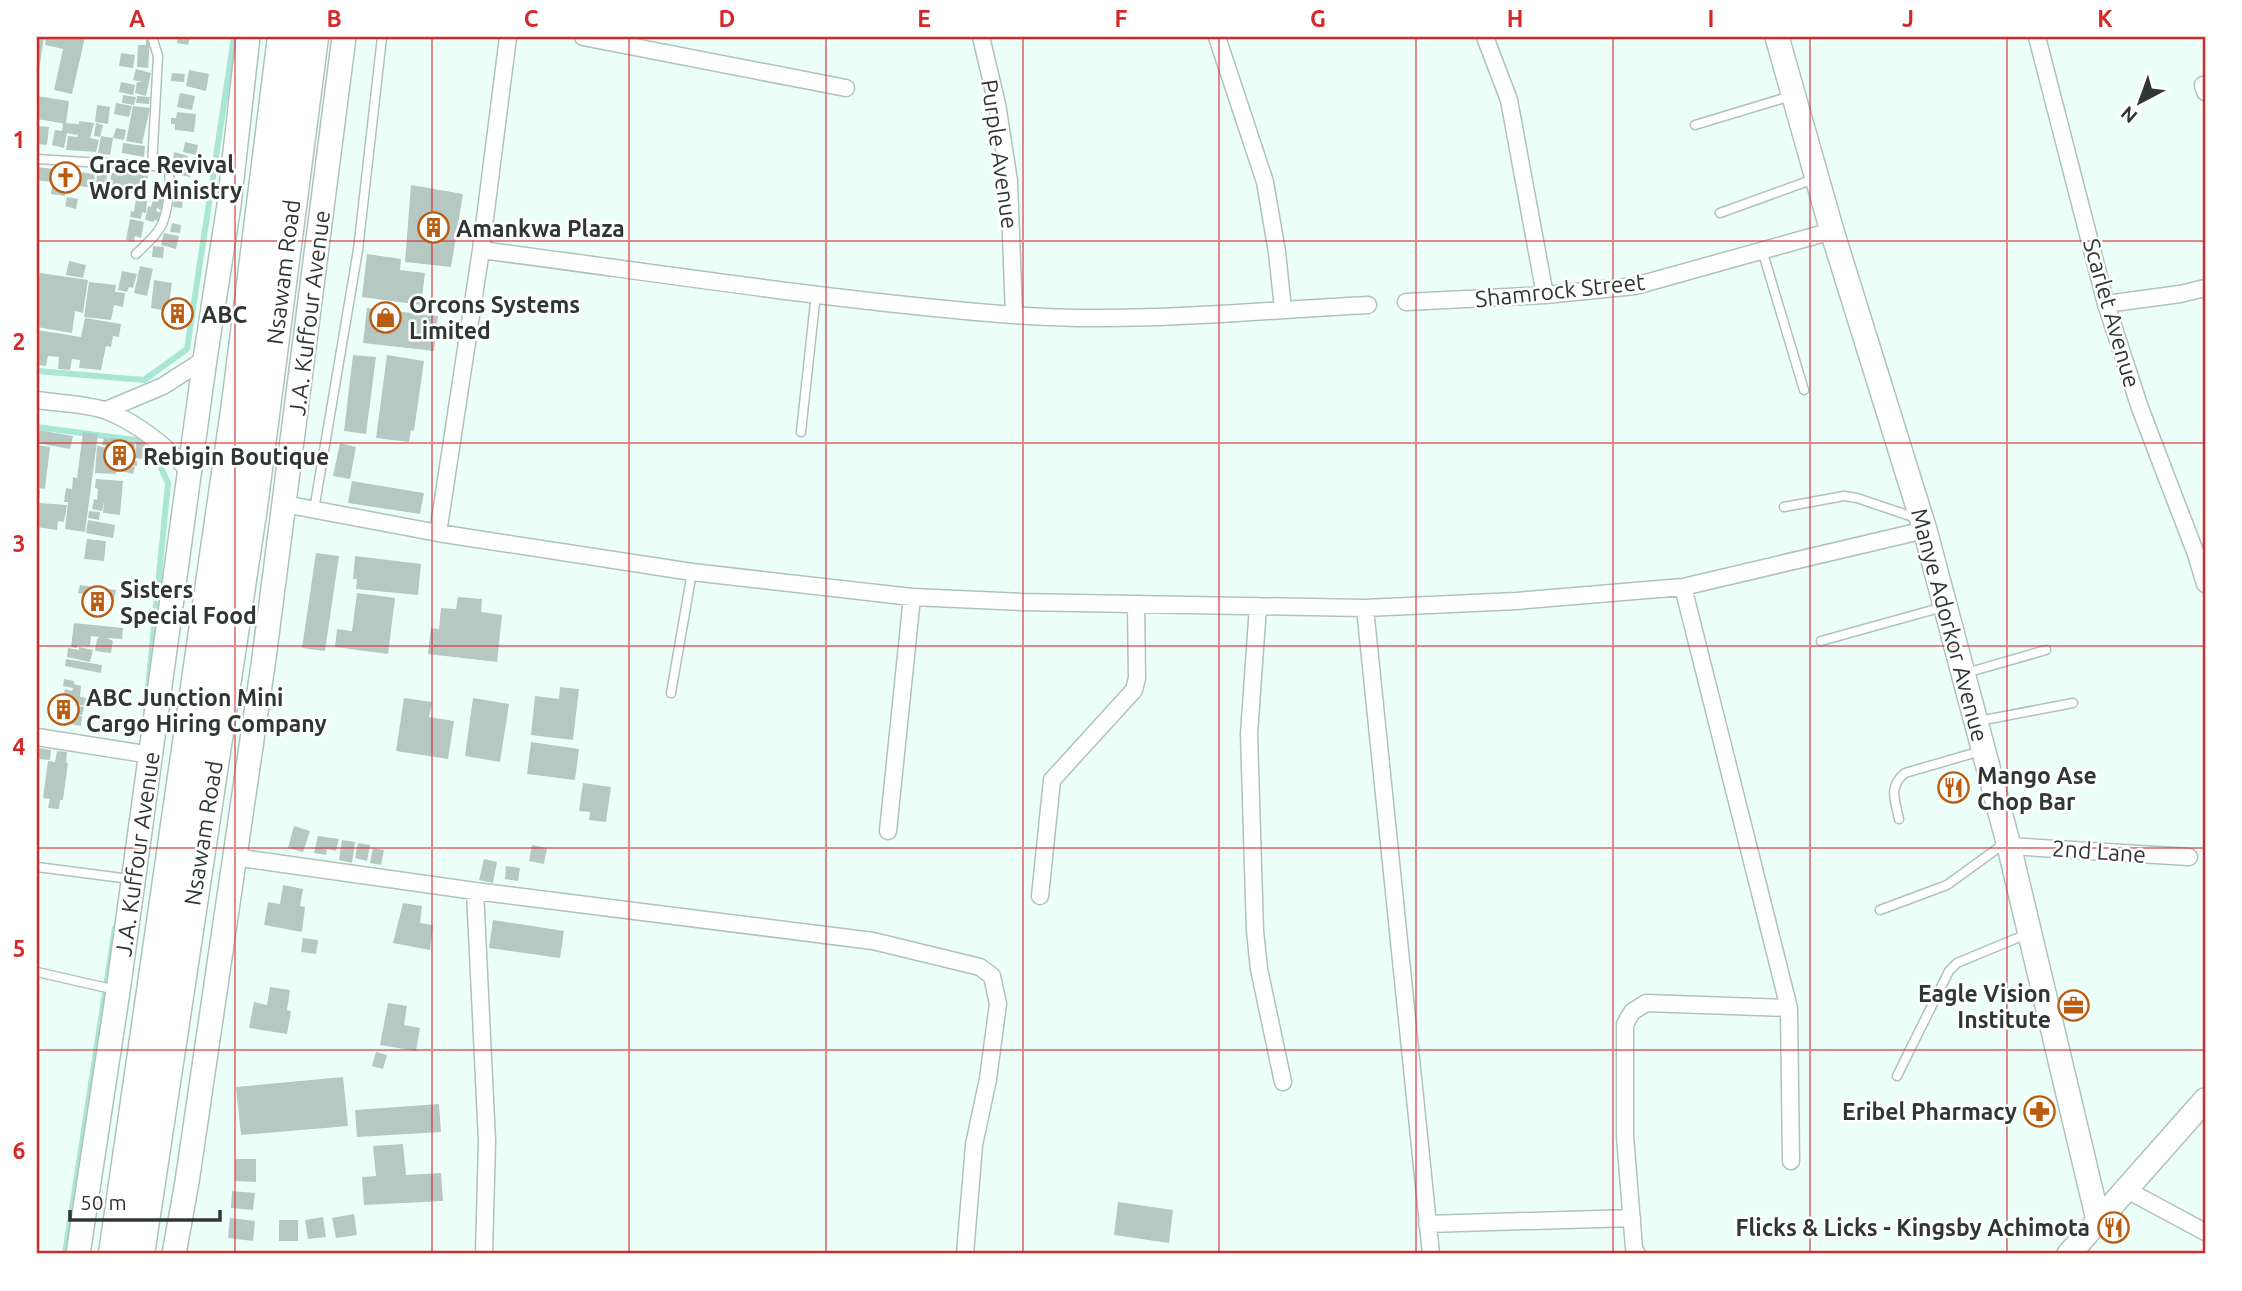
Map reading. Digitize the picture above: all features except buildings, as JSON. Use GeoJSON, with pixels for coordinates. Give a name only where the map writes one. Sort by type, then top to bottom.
{"type":"FeatureCollection","features":[{"type":"Feature","properties":{"kind":"highway","name":"Nsawam Road"},"geometry":{"type":"LineString","coordinates":[[114,1254],[237,404],[283,37]]}},
{"type":"Feature","properties":{"kind":"highway","name":"Nsawam Road"},"geometry":{"type":"LineString","coordinates":[[139,1254],[252,507],[313,37]]}},
{"type":"Feature","properties":{"kind":"main road","name":"J.A. Kuffour Avenue"},"geometry":{"type":"LineString","coordinates":[[78,1254],[118,991],[205,359],[229,205],[248,37]]}},
{"type":"Feature","properties":{"kind":"main road","name":"J.A. Kuffour Avenue"},"geometry":{"type":"LineString","coordinates":[[174,1254],[187,1182],[285,504],[344,37]]}},
{"type":"Feature","properties":{"kind":"main road","name":"Manye Adorkor Avenue"},"geometry":{"type":"LineString","coordinates":[[1777,37],[1832,231],[1924,525],[2009,843],[2098,1220]]}},
{"type":"Feature","properties":{"kind":"main road"},"geometry":{"type":"LineString","coordinates":[[2069,1254],[2205,1100]]}},
{"type":"Feature","properties":{"kind":"street"},"geometry":{"type":"LineString","coordinates":[[438,533],[481,250],[509,37]]}},
{"type":"Feature","properties":{"kind":"street"},"geometry":{"type":"LineString","coordinates":[[583,37],[846,88]]}},
{"type":"Feature","properties":{"kind":"street","name":"Purple Avenue"},"geometry":{"type":"LineString","coordinates":[[981,37],[997,104],[1009,181],[1014,315]]}},
{"type":"Feature","properties":{"kind":"street"},"geometry":{"type":"LineString","coordinates":[[1217,37],[1265,182],[1283,309]]}},
{"type":"Feature","properties":{"kind":"street"},"geometry":{"type":"LineString","coordinates":[[1485,37],[1509,100],[1545,295]]}},
{"type":"Feature","properties":{"kind":"street","name":"Scarlet Avenue"},"geometry":{"type":"LineString","coordinates":[[2037,37],[2106,304],[2140,408],[2201,553],[2205,584]]}},
{"type":"Feature","properties":{"kind":"street","name":"Shamrock Street"},"geometry":{"type":"LineString","coordinates":[[1406,302],[1545,295],[1635,286],[1832,231]]}},
{"type":"Feature","properties":{"kind":"street"},"geometry":{"type":"LineString","coordinates":[[481,250],[816,293],[1014,315],[1152,318],[1368,305]]}},
{"type":"Feature","properties":{"kind":"street"},"geometry":{"type":"LineString","coordinates":[[2106,304],[2205,288]]}},
{"type":"Feature","properties":{"kind":"street"},"geometry":{"type":"LineString","coordinates":[[106,410],[163,386],[205,359]]}},
{"type":"Feature","properties":{"kind":"street"},"geometry":{"type":"LineString","coordinates":[[37,400],[106,410],[170,450],[190,472]]}},
{"type":"Feature","properties":{"kind":"street"},"geometry":{"type":"LineString","coordinates":[[285,504],[438,533],[692,572],[912,597],[1021,602],[1365,608],[1516,601],[1683,587],[1924,525]]}},
{"type":"Feature","properties":{"kind":"street"},"geometry":{"type":"LineString","coordinates":[[1683,587],[1789,1008],[1791,1161]]}},
{"type":"Feature","properties":{"kind":"street"},"geometry":{"type":"LineString","coordinates":[[888,831],[912,597]]}},
{"type":"Feature","properties":{"kind":"street"},"geometry":{"type":"LineString","coordinates":[[1040,896],[1052,780],[1133,690],[1137,678],[1136,604]]}},
{"type":"Feature","properties":{"kind":"street"},"geometry":{"type":"LineString","coordinates":[[1258,606],[1249,734],[1255,931],[1259,969],[1283,1082]]}},
{"type":"Feature","properties":{"kind":"street"},"geometry":{"type":"LineString","coordinates":[[1365,608],[1431,1254]]}},
{"type":"Feature","properties":{"kind":"street"},"geometry":{"type":"LineString","coordinates":[[37,737],[151,755]]}},
{"type":"Feature","properties":{"kind":"street","name":"2nd Lane"},"geometry":{"type":"LineString","coordinates":[[2009,843],[2189,857]]}},
{"type":"Feature","properties":{"kind":"street"},"geometry":{"type":"LineString","coordinates":[[234,857],[475,891],[873,941],[980,967],[992,976],[998,1004],[988,1079],[974,1146],[965,1254]]}},
{"type":"Feature","properties":{"kind":"street"},"geometry":{"type":"LineString","coordinates":[[475,891],[487,1141],[484,1254]]}},
{"type":"Feature","properties":{"kind":"street"},"geometry":{"type":"LineString","coordinates":[[1635,1251],[1625,1136],[1625,1024],[1632,1012],[1646,1003],[1789,1008]]}},
{"type":"Feature","properties":{"kind":"street"},"geometry":{"type":"LineString","coordinates":[[2127,1191],[2205,1232]]}},
{"type":"Feature","properties":{"kind":"street"},"geometry":{"type":"LineString","coordinates":[[1427,1224],[1632,1218]]}},
{"type":"Feature","properties":{"kind":"lane"},"geometry":{"type":"LineString","coordinates":[[152,37],[158,55],[152,166]]}},
{"type":"Feature","properties":{"kind":"lane"},"geometry":{"type":"LineString","coordinates":[[314,510],[358,250],[382,37]]}},
{"type":"Feature","properties":{"kind":"lane"},"geometry":{"type":"LineString","coordinates":[[1695,125],[1793,95]]}},
{"type":"Feature","properties":{"kind":"lane"},"geometry":{"type":"LineString","coordinates":[[37,159],[167,167],[171,175],[164,218],[159,229],[136,254]]}},
{"type":"Feature","properties":{"kind":"lane"},"geometry":{"type":"LineString","coordinates":[[1720,213],[1817,178]]}},
{"type":"Feature","properties":{"kind":"lane"},"geometry":{"type":"LineString","coordinates":[[1762,250],[1804,390]]}},
{"type":"Feature","properties":{"kind":"lane"},"geometry":{"type":"LineString","coordinates":[[801,432],[816,293]]}},
{"type":"Feature","properties":{"kind":"lane"},"geometry":{"type":"LineString","coordinates":[[1784,507],[1844,496],[1857,498],[1924,525]]}},
{"type":"Feature","properties":{"kind":"lane"},"geometry":{"type":"LineString","coordinates":[[671,693],[692,572]]}},
{"type":"Feature","properties":{"kind":"lane"},"geometry":{"type":"LineString","coordinates":[[1821,641],[1945,606]]}},
{"type":"Feature","properties":{"kind":"lane"},"geometry":{"type":"LineString","coordinates":[[1964,674],[2046,650]]}},
{"type":"Feature","properties":{"kind":"lane"},"geometry":{"type":"LineString","coordinates":[[1976,721],[2073,703]]}},
{"type":"Feature","properties":{"kind":"lane"},"geometry":{"type":"LineString","coordinates":[[1899,819],[1893,788],[1897,780],[1906,773],[1984,750]]}},
{"type":"Feature","properties":{"kind":"lane"},"geometry":{"type":"LineString","coordinates":[[1880,911],[1947,885],[2009,843]]}},
{"type":"Feature","properties":{"kind":"lane"},"geometry":{"type":"LineString","coordinates":[[37,867],[133,880]]}},
{"type":"Feature","properties":{"kind":"lane"},"geometry":{"type":"LineString","coordinates":[[1897,1076],[1949,971],[1957,964],[2030,933]]}},
{"type":"Feature","properties":{"kind":"lane"},"geometry":{"type":"LineString","coordinates":[[37,972],[118,991]]}},
{"type":"Feature","properties":{"kind":"waterway"},"geometry":{"type":"LineString","coordinates":[[37,371],[144,380],[187,349],[234,37]]}},
{"type":"Feature","properties":{"kind":"waterway"},"geometry":{"type":"LineString","coordinates":[[37,427],[149,442],[168,483],[148,689]]}},
{"type":"Feature","properties":{"kind":"waterway"},"geometry":{"type":"LineString","coordinates":[[65,1254],[115,928]]}},
{"type":"Feature","properties":{"kind":"place","name":"Grace Revival Word Ministry"},"geometry":{"type":"Point","coordinates":[66,177]}},
{"type":"Feature","properties":{"kind":"place","name":"Amankwa Plaza"},"geometry":{"type":"Point","coordinates":[433,228]}},
{"type":"Feature","properties":{"kind":"place","name":"ABC"},"geometry":{"type":"Point","coordinates":[178,314]}},
{"type":"Feature","properties":{"kind":"place","name":"Orcons Systems Limited"},"geometry":{"type":"Point","coordinates":[386,317]}},
{"type":"Feature","properties":{"kind":"place","name":"Rebigin Boutique"},"geometry":{"type":"Point","coordinates":[120,456]}},
{"type":"Feature","properties":{"kind":"place","name":"Sisters Special Food"},"geometry":{"type":"Point","coordinates":[97,602]}},
{"type":"Feature","properties":{"kind":"place","name":"ABC Junction Mini Cargo Hiring Company"},"geometry":{"type":"Point","coordinates":[63,710]}},
{"type":"Feature","properties":{"kind":"place","name":"Mango Ase Chop Bar"},"geometry":{"type":"Point","coordinates":[1954,788]}},
{"type":"Feature","properties":{"kind":"place","name":"Eagle Vision Institute"},"geometry":{"type":"Point","coordinates":[2074,1006]}},
{"type":"Feature","properties":{"kind":"place","name":"Eribel Pharmacy"},"geometry":{"type":"Point","coordinates":[2040,1111]}},
{"type":"Feature","properties":{"kind":"place","name":"Flicks & Licks - Kingsby Achimota"},"geometry":{"type":"Point","coordinates":[2113,1227]}}]}
